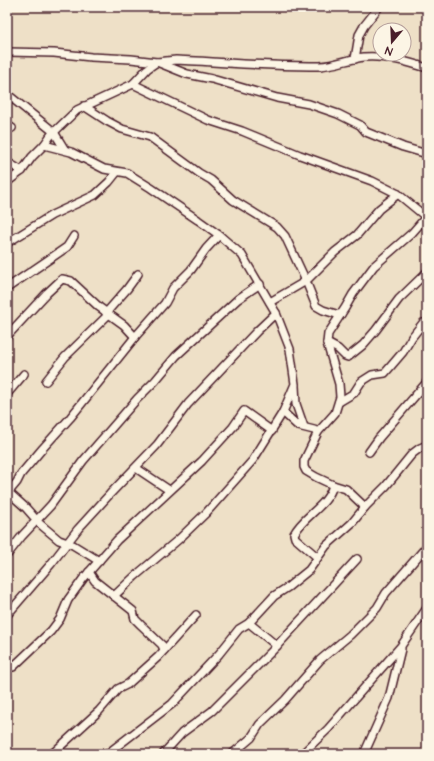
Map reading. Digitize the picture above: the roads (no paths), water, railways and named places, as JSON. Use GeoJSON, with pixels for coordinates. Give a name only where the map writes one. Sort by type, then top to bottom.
{"type":"FeatureCollection","features":[{"type":"Feature","properties":{"kind":"street"},"geometry":{"type":"LineString","coordinates":[[355,59],[359,36],[364,26],[379,7]]}},
{"type":"Feature","properties":{"kind":"street"},"geometry":{"type":"LineString","coordinates":[[7,52],[54,53],[157,62],[176,60],[320,66],[367,57],[389,58],[427,68]]}},
{"type":"Feature","properties":{"kind":"street"},"geometry":{"type":"LineString","coordinates":[[7,182],[22,171],[54,132],[77,110],[133,84],[147,69],[157,62]]}},
{"type":"Feature","properties":{"kind":"street"},"geometry":{"type":"LineString","coordinates":[[157,62],[187,74],[277,98],[313,105],[360,125],[366,132],[403,147],[427,154]]}},
{"type":"Feature","properties":{"kind":"street"},"geometry":{"type":"LineString","coordinates":[[133,84],[208,120],[372,181],[398,194],[426,217],[412,233],[374,266],[353,294],[328,334],[327,343],[339,384],[340,397],[335,412],[318,432],[304,461],[304,467],[306,471],[333,486],[346,489],[364,507]]}},
{"type":"Feature","properties":{"kind":"street"},"geometry":{"type":"LineString","coordinates":[[7,94],[54,132],[65,150]]}},
{"type":"Feature","properties":{"kind":"street"},"geometry":{"type":"LineString","coordinates":[[84,106],[107,122],[150,137],[211,180],[233,200],[277,227],[285,236],[316,306],[323,310],[341,314]]}},
{"type":"Feature","properties":{"kind":"street"},"geometry":{"type":"LineString","coordinates":[[44,145],[71,152],[104,169],[126,173],[152,188],[219,235],[242,254],[276,313],[290,349],[296,404],[304,427]]}},
{"type":"Feature","properties":{"kind":"street"},"geometry":{"type":"LineString","coordinates":[[7,162],[22,171]]}},
{"type":"Feature","properties":{"kind":"street"},"geometry":{"type":"LineString","coordinates":[[7,243],[52,215],[95,195],[109,182],[116,172]]}},
{"type":"Feature","properties":{"kind":"street"},"geometry":{"type":"LineString","coordinates":[[270,302],[306,281],[335,252],[357,235],[379,209],[398,194]]}},
{"type":"Feature","properties":{"kind":"street"},"geometry":{"type":"LineString","coordinates":[[99,561],[73,545],[59,540],[7,492],[17,482],[24,470],[70,418],[135,337],[165,303],[174,288],[192,270],[206,249],[219,235]]}},
{"type":"Feature","properties":{"kind":"street"},"geometry":{"type":"LineString","coordinates":[[7,288],[67,247],[74,236]]}},
{"type":"Feature","properties":{"kind":"street"},"geometry":{"type":"LineString","coordinates":[[327,343],[348,357],[363,345],[400,299],[427,272]]}},
{"type":"Feature","properties":{"kind":"street"},"geometry":{"type":"LineString","coordinates":[[46,382],[65,357],[108,314],[138,274]]}},
{"type":"Feature","properties":{"kind":"street"},"geometry":{"type":"LineString","coordinates":[[7,336],[47,293],[62,280],[71,282],[108,314],[124,325],[135,337]]}},
{"type":"Feature","properties":{"kind":"street"},"geometry":{"type":"LineString","coordinates":[[7,555],[37,519],[51,505],[69,479],[99,442],[176,356],[238,299],[260,284]]}},
{"type":"Feature","properties":{"kind":"street"},"geometry":{"type":"LineString","coordinates":[[7,615],[110,494],[157,445],[188,404],[276,313]]}},
{"type":"Feature","properties":{"kind":"street"},"geometry":{"type":"LineString","coordinates":[[339,402],[354,393],[361,382],[372,375],[385,373],[403,352],[412,336],[423,323]]}},
{"type":"Feature","properties":{"kind":"street"},"geometry":{"type":"LineString","coordinates":[[7,394],[24,374]]}},
{"type":"Feature","properties":{"kind":"street"},"geometry":{"type":"LineString","coordinates":[[114,596],[179,539],[206,513],[253,460],[287,405],[295,384]]}},
{"type":"Feature","properties":{"kind":"street"},"geometry":{"type":"LineString","coordinates":[[368,452],[426,386]]}},
{"type":"Feature","properties":{"kind":"street"},"geometry":{"type":"LineString","coordinates":[[287,405],[296,404]]}},
{"type":"Feature","properties":{"kind":"street"},"geometry":{"type":"LineString","coordinates":[[7,664],[13,668],[51,631],[60,619],[75,590],[89,572],[117,540],[169,490],[182,481],[202,461],[233,426],[244,410],[272,431]]}},
{"type":"Feature","properties":{"kind":"street"},"geometry":{"type":"LineString","coordinates":[[283,412],[298,426],[318,432]]}},
{"type":"Feature","properties":{"kind":"street"},"geometry":{"type":"LineString","coordinates":[[107,754],[172,704],[219,654],[239,630],[249,623],[274,596],[309,570],[326,546],[352,523],[364,507],[386,486],[412,454],[427,445]]}},
{"type":"Feature","properties":{"kind":"street"},"geometry":{"type":"LineString","coordinates":[[136,468],[169,490]]}},
{"type":"Feature","properties":{"kind":"street"},"geometry":{"type":"LineString","coordinates":[[317,557],[295,538],[294,534],[301,524],[326,500],[331,493],[333,486]]}},
{"type":"Feature","properties":{"kind":"street"},"geometry":{"type":"LineString","coordinates":[[232,754],[251,738],[260,724],[285,700],[320,660],[350,635],[377,608],[386,593],[427,546]]}},
{"type":"Feature","properties":{"kind":"street"},"geometry":{"type":"LineString","coordinates":[[163,754],[182,733],[212,711],[276,646],[357,559]]}},
{"type":"Feature","properties":{"kind":"street"},"geometry":{"type":"LineString","coordinates":[[89,572],[95,581],[133,611],[135,619],[162,645],[164,650]]}},
{"type":"Feature","properties":{"kind":"street"},"geometry":{"type":"LineString","coordinates":[[302,754],[363,691],[401,646],[427,608]]}},
{"type":"Feature","properties":{"kind":"street"},"geometry":{"type":"LineString","coordinates":[[52,754],[99,711],[118,689],[128,684],[164,650],[196,615]]}},
{"type":"Feature","properties":{"kind":"street"},"geometry":{"type":"LineString","coordinates":[[249,623],[276,646]]}},
{"type":"Feature","properties":{"kind":"street"},"geometry":{"type":"LineString","coordinates":[[364,754],[389,698],[401,646]]}}]}
